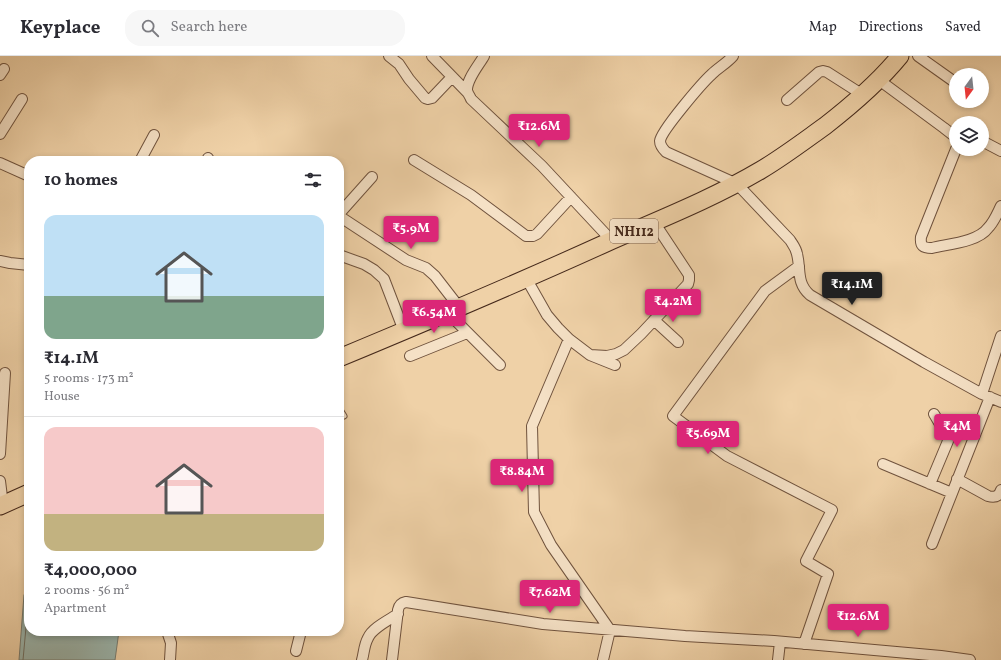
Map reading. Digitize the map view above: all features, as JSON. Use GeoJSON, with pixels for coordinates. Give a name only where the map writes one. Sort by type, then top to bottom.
{"type":"FeatureCollection","features":[{"type":"Feature","properties":{"kind":"highway","name":"NH112"},"geometry":{"type":"LineString","coordinates":[[344,356],[612,241],[737,184],[783,157],[838,116],[864,95],[900,56]]}},
{"type":"Feature","properties":{"kind":"highway"},"geometry":{"type":"LineString","coordinates":[[2,505],[24,495]]}},
{"type":"Feature","properties":{"kind":"street"},"geometry":{"type":"LineString","coordinates":[[389,56],[399,64],[409,79],[425,98],[428,99],[432,98],[452,76]]}},
{"type":"Feature","properties":{"kind":"street"},"geometry":{"type":"LineString","coordinates":[[468,93],[468,82],[484,56]]}},
{"type":"Feature","properties":{"kind":"street"},"geometry":{"type":"LineString","coordinates":[[733,56],[711,75],[674,119],[660,140],[663,149],[666,152],[737,184],[796,248],[801,284],[804,290],[810,295],[924,362],[1001,402]]}},
{"type":"Feature","properties":{"kind":"street"},"geometry":{"type":"LineString","coordinates":[[918,56],[949,78]]}},
{"type":"Feature","properties":{"kind":"street"},"geometry":{"type":"LineString","coordinates":[[437,58],[468,93],[471,99],[542,166],[612,241]]}},
{"type":"Feature","properties":{"kind":"street"},"geometry":{"type":"LineString","coordinates":[[787,100],[823,70],[864,95]]}},
{"type":"Feature","properties":{"kind":"street"},"geometry":{"type":"LineString","coordinates":[[879,80],[949,132]]}},
{"type":"Feature","properties":{"kind":"street"},"geometry":{"type":"LineString","coordinates":[[0,134],[22,99]]}},
{"type":"Feature","properties":{"kind":"street"},"geometry":{"type":"LineString","coordinates":[[145,156],[154,135]]}},
{"type":"Feature","properties":{"kind":"street"},"geometry":{"type":"LineString","coordinates":[[989,145],[1001,151]]}},
{"type":"Feature","properties":{"kind":"street"},"geometry":{"type":"LineString","coordinates":[[953,156],[921,237],[920,241],[922,245],[926,248],[932,248],[975,238],[988,229],[1001,206]]}},
{"type":"Feature","properties":{"kind":"street"},"geometry":{"type":"LineString","coordinates":[[414,160],[471,195],[526,236],[533,236],[537,234],[571,197]]}},
{"type":"Feature","properties":{"kind":"street"},"geometry":{"type":"LineString","coordinates":[[0,163],[24,174]]}},
{"type":"Feature","properties":{"kind":"street"},"geometry":{"type":"LineString","coordinates":[[344,209],[372,177]]}},
{"type":"Feature","properties":{"kind":"street"},"geometry":{"type":"LineString","coordinates":[[344,218],[406,260],[426,268],[435,276],[467,333],[500,365]]}},
{"type":"Feature","properties":{"kind":"street"},"geometry":{"type":"LineString","coordinates":[[590,355],[607,356],[624,350],[684,289],[690,280],[689,275],[654,222]]}},
{"type":"Feature","properties":{"kind":"street"},"geometry":{"type":"LineString","coordinates":[[344,257],[364,264],[384,279],[404,331]]}},
{"type":"Feature","properties":{"kind":"street"},"geometry":{"type":"LineString","coordinates":[[0,261],[24,264]]}},
{"type":"Feature","properties":{"kind":"street"},"geometry":{"type":"LineString","coordinates":[[799,266],[765,290],[673,416],[727,456],[832,510],[806,561],[828,574],[804,644]]}},
{"type":"Feature","properties":{"kind":"street"},"geometry":{"type":"LineString","coordinates":[[526,278],[547,315],[569,339],[590,355],[615,366]]}},
{"type":"Feature","properties":{"kind":"street"},"geometry":{"type":"LineString","coordinates":[[654,320],[678,342]]}},
{"type":"Feature","properties":{"kind":"street"},"geometry":{"type":"LineString","coordinates":[[410,356],[467,333]]}},
{"type":"Feature","properties":{"kind":"street"},"geometry":{"type":"LineString","coordinates":[[932,544],[958,479],[986,395],[1001,336]]}},
{"type":"Feature","properties":{"kind":"street"},"geometry":{"type":"LineString","coordinates":[[569,339],[532,426],[534,512],[551,545],[610,630],[603,660]]}},
{"type":"Feature","properties":{"kind":"street"},"geometry":{"type":"LineString","coordinates":[[0,454],[5,373]]}},
{"type":"Feature","properties":{"kind":"street"},"geometry":{"type":"LineString","coordinates":[[930,484],[948,441],[947,436],[934,414]]}},
{"type":"Feature","properties":{"kind":"street"},"geometry":{"type":"LineString","coordinates":[[883,464],[952,493]]}},
{"type":"Feature","properties":{"kind":"street"},"geometry":{"type":"LineString","coordinates":[[958,479],[988,496],[997,496],[1000,494],[1001,490]]}},
{"type":"Feature","properties":{"kind":"street"},"geometry":{"type":"LineString","coordinates":[[0,481],[2,505]]}},
{"type":"Feature","properties":{"kind":"street"},"geometry":{"type":"LineString","coordinates":[[392,660],[399,606],[406,602],[543,624],[804,644],[888,656],[941,656],[970,660]]}},
{"type":"Feature","properties":{"kind":"street"},"geometry":{"type":"LineString","coordinates":[[362,660],[368,637],[372,632],[398,614]]}},
{"type":"Feature","properties":{"kind":"street"},"geometry":{"type":"LineString","coordinates":[[168,636],[171,652],[170,660]]}},
{"type":"Feature","properties":{"kind":"street"},"geometry":{"type":"LineString","coordinates":[[296,651],[300,636]]}},
{"type":"Feature","properties":{"kind":"street"},"geometry":{"type":"LineString","coordinates":[[778,660],[780,642]]}},
{"type":"Feature","properties":{"kind":"water"},"geometry":{"type":"Polygon","coordinates":[[[24,595],[24,636],[118,636],[115,660],[19,660],[24,595]]]}}]}
